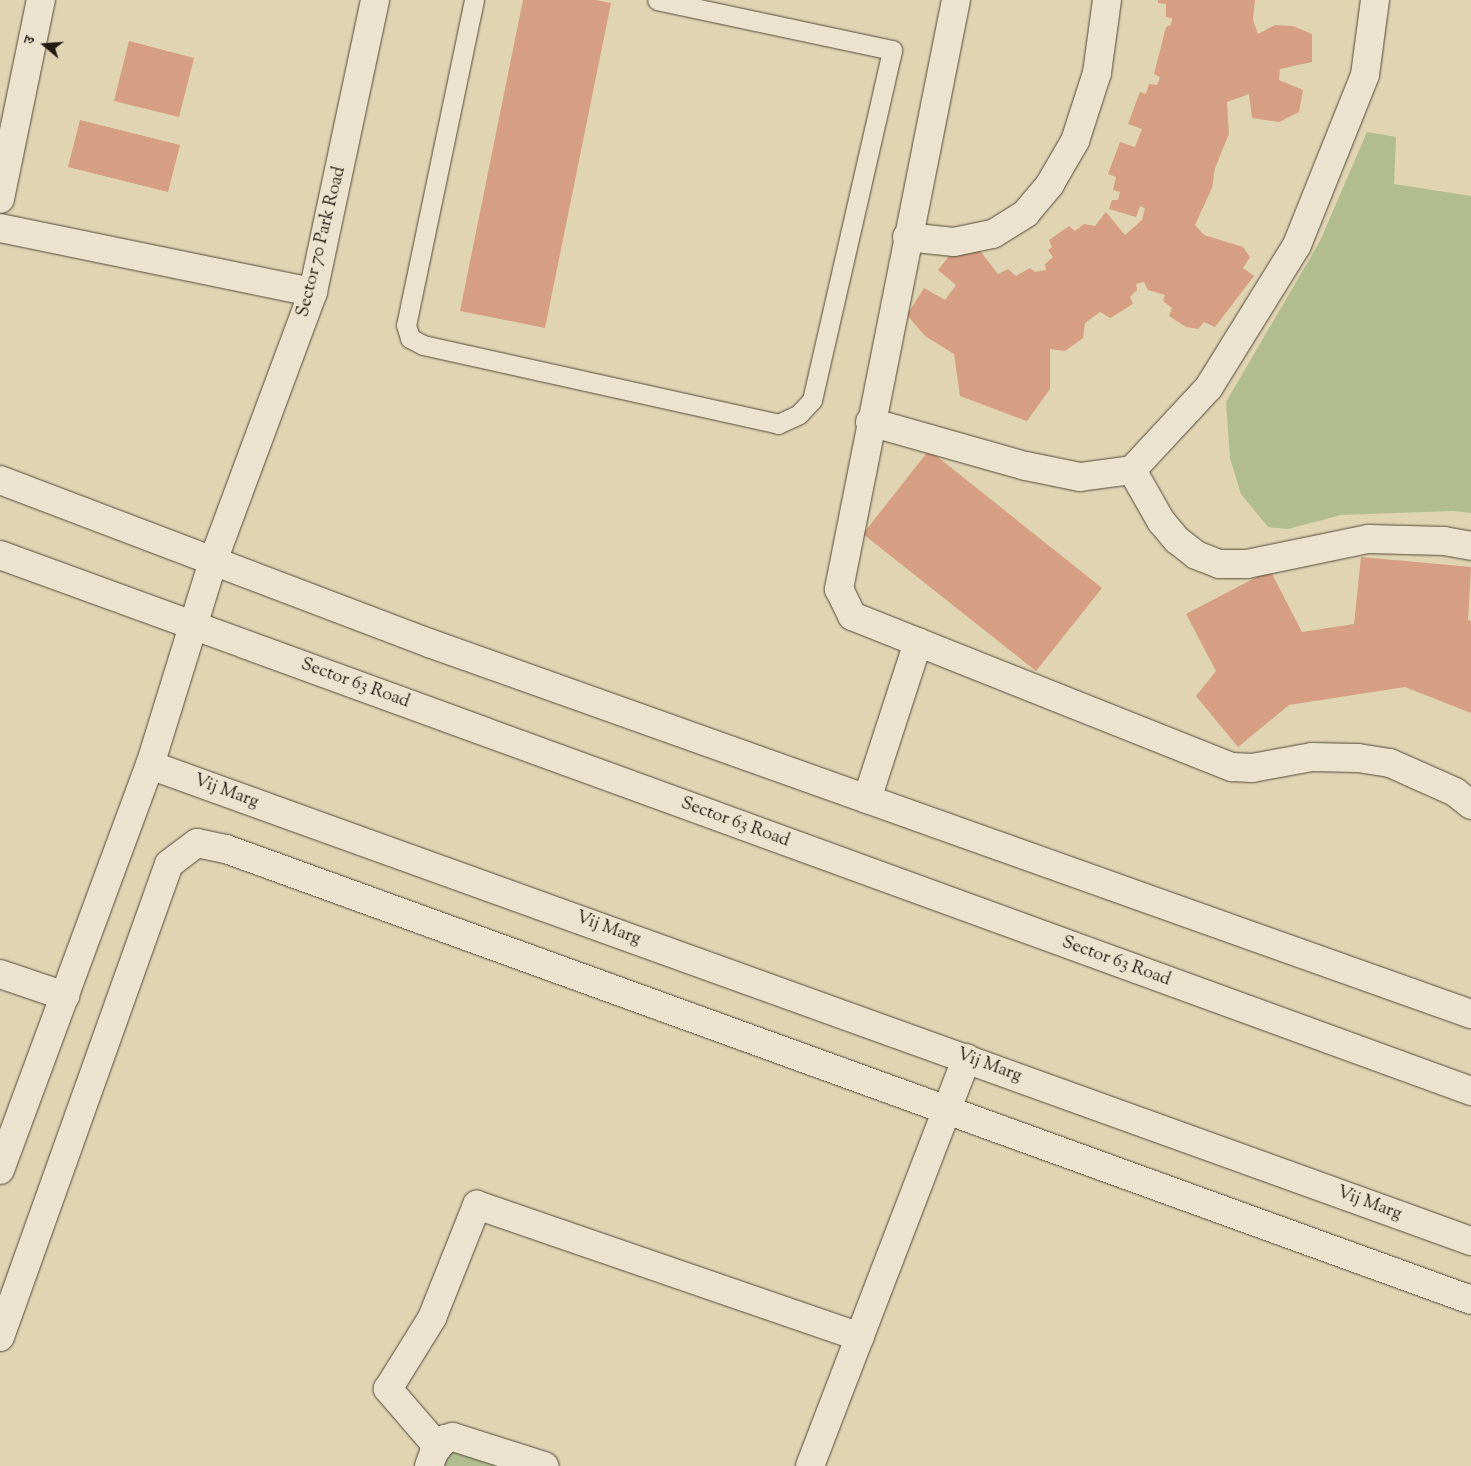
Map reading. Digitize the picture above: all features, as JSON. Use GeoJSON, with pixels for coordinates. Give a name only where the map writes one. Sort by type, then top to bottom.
{"type":"FeatureCollection","features":[{"type":"Feature","properties":{"kind":"street"},"geometry":{"type":"LineString","coordinates":[[0,200],[41,0]]}},
{"type":"Feature","properties":{"kind":"street","name":"Sector 70 Park Road"},"geometry":{"type":"LineString","coordinates":[[150,765],[213,561],[313,292],[375,0]]}},
{"type":"Feature","properties":{"kind":"street"},"geometry":{"type":"LineString","coordinates":[[956,0],[870,422],[839,589],[852,616],[1232,767],[1252,768],[1312,756],[1390,763],[1455,792],[1471,805]]}},
{"type":"Feature","properties":{"kind":"street"},"geometry":{"type":"LineString","coordinates":[[907,237],[954,242],[993,234],[1026,213],[1050,184],[1075,141],[1097,73],[1107,0]]}},
{"type":"Feature","properties":{"kind":"street"},"geometry":{"type":"LineString","coordinates":[[870,422],[1026,466],[1080,477],[1132,470],[1209,386],[1297,246],[1365,75],[1375,0]]}},
{"type":"Feature","properties":{"kind":"street"},"geometry":{"type":"LineString","coordinates":[[0,228],[313,292]]}},
{"type":"Feature","properties":{"kind":"street"},"geometry":{"type":"LineString","coordinates":[[1132,470],[1161,521],[1177,540],[1196,555],[1219,564],[1247,564],[1368,539],[1444,542],[1471,546]]}},
{"type":"Feature","properties":{"kind":"street"},"geometry":{"type":"LineString","coordinates":[[0,480],[429,643],[1471,1014]]}},
{"type":"Feature","properties":{"kind":"street","name":"Sector 63 Road"},"geometry":{"type":"LineString","coordinates":[[0,555],[1471,1091]]}},
{"type":"Feature","properties":{"kind":"street"},"geometry":{"type":"LineString","coordinates":[[867,799],[918,642]]}},
{"type":"Feature","properties":{"kind":"street"},"geometry":{"type":"LineString","coordinates":[[0,1170],[150,765]]}},
{"type":"Feature","properties":{"kind":"street","name":"Vij Marg"},"geometry":{"type":"LineString","coordinates":[[150,765],[1471,1241]]}},
{"type":"Feature","properties":{"kind":"street"},"geometry":{"type":"LineString","coordinates":[[0,1337],[169,864],[197,843],[226,850],[1471,1300]]}},
{"type":"Feature","properties":{"kind":"street"},"geometry":{"type":"LineString","coordinates":[[0,974],[64,996]]}},
{"type":"Feature","properties":{"kind":"street"},"geometry":{"type":"LineString","coordinates":[[810,1466],[967,1058]]}},
{"type":"Feature","properties":{"kind":"street"},"geometry":{"type":"LineString","coordinates":[[544,1466],[465,1438],[445,1439],[433,1456],[388,1389],[432,1318],[477,1205],[860,1337]]}},
{"type":"Feature","properties":{"kind":"lane"},"geometry":{"type":"LineString","coordinates":[[474,0],[406,325],[410,338],[423,345],[778,424],[799,414],[812,400],[892,50],[657,0]]}},
{"type":"Feature","properties":{"kind":"green space"},"geometry":{"type":"Polygon","coordinates":[[[1367,132],[1396,137],[1394,184],[1471,196],[1471,513],[1453,511],[1341,515],[1288,529],[1268,527],[1241,494],[1230,458],[1226,402],[1320,241],[1367,132]]]}},
{"type":"Feature","properties":{"kind":"green space"},"geometry":{"type":"Polygon","coordinates":[[[449,1443],[514,1466],[441,1466],[449,1443]]]}},
{"type":"Feature","properties":{"kind":"building"},"geometry":{"type":"Polygon","coordinates":[[[523,0],[596,0],[611,3],[545,328],[460,311],[523,0]]]}},
{"type":"Feature","properties":{"kind":"building"},"geometry":{"type":"Polygon","coordinates":[[[1158,0],[1255,0],[1253,20],[1258,34],[1275,25],[1293,26],[1312,34],[1312,62],[1280,69],[1279,80],[1303,90],[1299,112],[1279,122],[1252,118],[1249,94],[1227,102],[1229,134],[1215,168],[1212,188],[1195,225],[1204,235],[1243,247],[1250,257],[1243,268],[1254,276],[1215,327],[1204,322],[1198,329],[1186,327],[1169,316],[1172,308],[1163,301],[1165,295],[1148,290],[1144,282],[1136,284],[1137,290],[1130,297],[1133,304],[1110,318],[1100,312],[1085,323],[1083,338],[1065,351],[1050,349],[1050,389],[1027,421],[960,396],[954,354],[925,336],[907,315],[924,288],[945,300],[956,285],[938,270],[957,246],[981,252],[998,274],[1008,269],[1016,276],[1030,268],[1035,272],[1046,270],[1045,264],[1053,257],[1048,250],[1052,247],[1049,240],[1069,226],[1075,231],[1084,224],[1095,226],[1106,212],[1125,235],[1142,220],[1145,208],[1140,206],[1136,217],[1109,209],[1112,200],[1118,200],[1120,192],[1113,190],[1116,177],[1108,174],[1120,142],[1135,147],[1142,129],[1128,124],[1140,92],[1146,94],[1149,84],[1157,85],[1160,77],[1154,74],[1166,27],[1171,25],[1172,18],[1166,17],[1166,4],[1158,3],[1158,0]]]}},
{"type":"Feature","properties":{"kind":"building"},"geometry":{"type":"Polygon","coordinates":[[[129,41],[194,58],[179,117],[114,101],[129,41]]]}},
{"type":"Feature","properties":{"kind":"building"},"geometry":{"type":"Polygon","coordinates":[[[80,120],[180,145],[168,192],[68,167],[80,120]]]}},
{"type":"Feature","properties":{"kind":"building"},"geometry":{"type":"Polygon","coordinates":[[[929,450],[1102,588],[1036,671],[863,534],[929,450]]]}},
{"type":"Feature","properties":{"kind":"building"},"geometry":{"type":"Polygon","coordinates":[[[1361,557],[1471,567],[1468,620],[1471,621],[1471,713],[1405,687],[1289,705],[1238,747],[1196,696],[1216,671],[1186,614],[1270,570],[1302,632],[1354,624],[1361,557]]]}}]}
